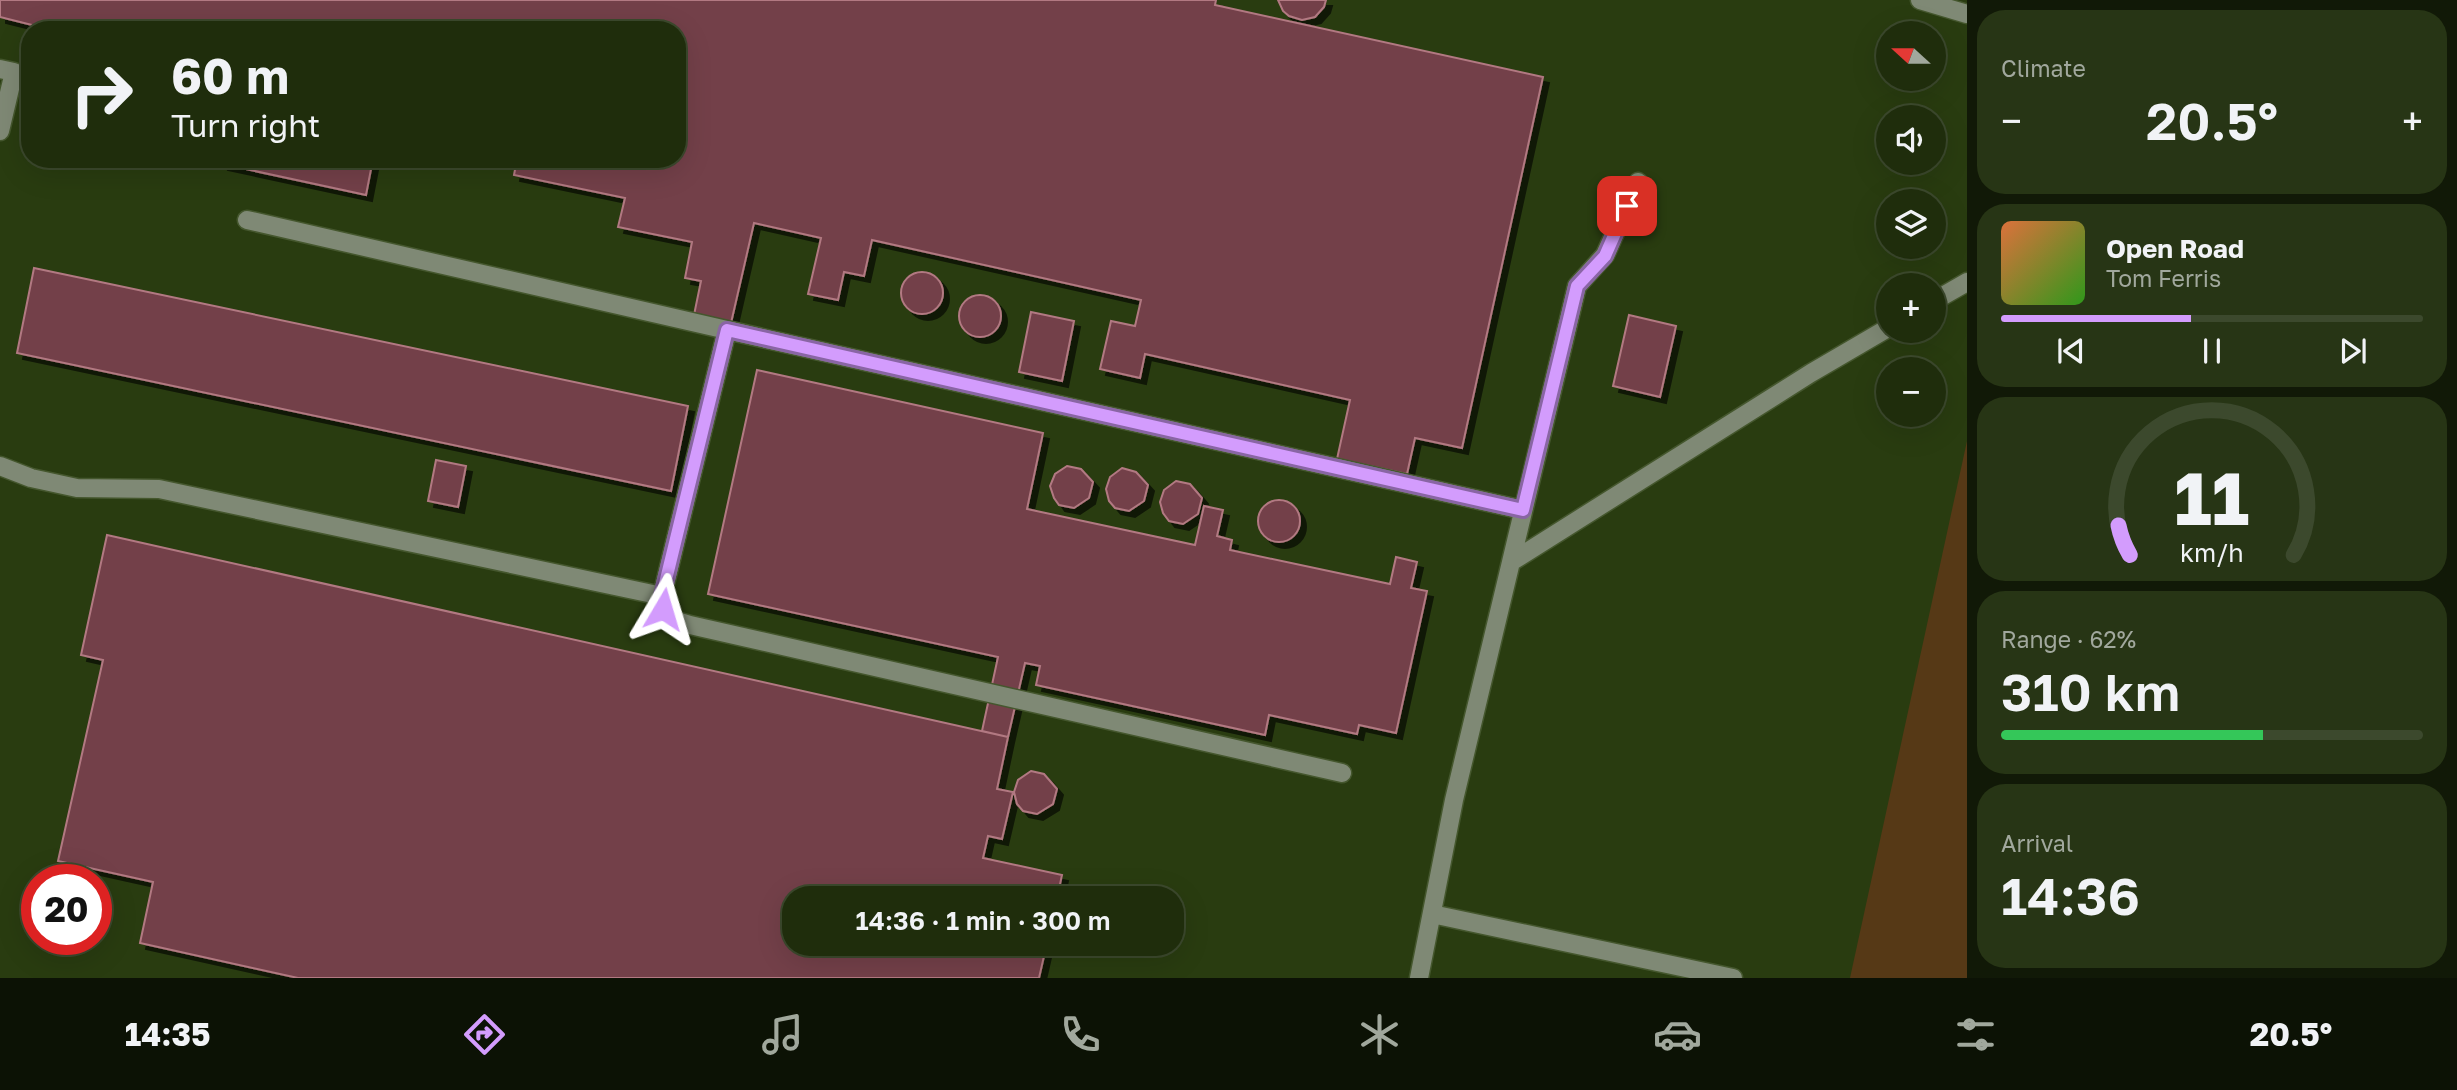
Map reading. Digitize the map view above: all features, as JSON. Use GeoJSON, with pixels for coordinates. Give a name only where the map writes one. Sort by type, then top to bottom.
{"type":"FeatureCollection","features":[{"type":"Feature","properties":{"kind":"street"},"geometry":{"type":"LineString","coordinates":[[1920,0],[1967,14]]}},
{"type":"Feature","properties":{"kind":"street"},"geometry":{"type":"LineString","coordinates":[[0,131],[15,72]]}},
{"type":"Feature","properties":{"kind":"street"},"geometry":{"type":"LineString","coordinates":[[1419,978],[1454,800],[1577,286],[1605,256],[1638,182]]}},
{"type":"Feature","properties":{"kind":"street"},"geometry":{"type":"LineString","coordinates":[[247,220],[1523,510]]}},
{"type":"Feature","properties":{"kind":"street"},"geometry":{"type":"LineString","coordinates":[[1946,295],[1967,282]]}},
{"type":"Feature","properties":{"kind":"street"},"geometry":{"type":"LineString","coordinates":[[727,330],[662,596],[663,609],[667,615],[690,625],[1342,773]]}},
{"type":"Feature","properties":{"kind":"street"},"geometry":{"type":"LineString","coordinates":[[1511,562],[1876,335]]}},
{"type":"Feature","properties":{"kind":"street"},"geometry":{"type":"LineString","coordinates":[[0,466],[31,478],[77,488],[159,489],[662,596]]}},
{"type":"Feature","properties":{"kind":"street"},"geometry":{"type":"LineString","coordinates":[[1432,914],[1733,978]]}},
{"type":"Feature","properties":{"kind":"shaded area"},"geometry":{"type":"Polygon","coordinates":[[[1967,441],[1967,978],[1850,978],[1967,441]]]}},
{"type":"Feature","properties":{"kind":"building"},"geometry":{"type":"Polygon","coordinates":[[[0,0],[1216,0],[1215,5],[1543,77],[1462,448],[1415,438],[1407,474],[1337,459],[1350,400],[1145,354],[1140,378],[1100,369],[1111,321],[1135,326],[1141,300],[872,240],[864,276],[844,272],[838,300],[808,294],[821,238],[754,223],[731,323],[694,315],[701,281],[685,278],[692,242],[618,227],[625,198],[514,175],[515,168],[686,168],[686,21],[21,22],[0,17],[0,0]]]}},
{"type":"Feature","properties":{"kind":"building"},"geometry":{"type":"Polygon","coordinates":[[[1278,0],[1326,0],[1324,7],[1315,17],[1302,20],[1283,11],[1278,0]]]}},
{"type":"Feature","properties":{"kind":"building"},"geometry":{"type":"Polygon","coordinates":[[[241,168],[371,168],[366,195],[241,168]]]}},
{"type":"Feature","properties":{"kind":"building"},"geometry":{"type":"Polygon","coordinates":[[[34,268],[688,406],[671,491],[17,353],[34,268]]]}},
{"type":"Feature","properties":{"kind":"building"},"geometry":{"type":"Polygon","coordinates":[[[922,272],[937,278],[943,293],[937,308],[922,314],[907,308],[901,293],[907,278],[922,272]]]}},
{"type":"Feature","properties":{"kind":"building"},"geometry":{"type":"Polygon","coordinates":[[[980,295],[995,301],[1001,316],[995,331],[980,337],[965,331],[959,316],[965,301],[980,295]]]}},
{"type":"Feature","properties":{"kind":"building"},"geometry":{"type":"Polygon","coordinates":[[[1031,312],[1074,321],[1062,381],[1019,372],[1031,312]]]}},
{"type":"Feature","properties":{"kind":"building"},"geometry":{"type":"Polygon","coordinates":[[[1629,315],[1676,326],[1660,397],[1613,386],[1629,315]]]}},
{"type":"Feature","properties":{"kind":"building"},"geometry":{"type":"Polygon","coordinates":[[[757,370],[1043,433],[1027,509],[1195,545],[1204,506],[1223,510],[1217,536],[1232,540],[1230,550],[1390,584],[1396,557],[1417,562],[1411,588],[1427,591],[1396,733],[1359,725],[1357,734],[1269,715],[1265,735],[1036,685],[1040,666],[1025,663],[1008,737],[982,731],[998,657],[708,594],[757,370]]]}},
{"type":"Feature","properties":{"kind":"building"},"geometry":{"type":"Polygon","coordinates":[[[436,460],[466,466],[458,507],[428,501],[436,460]]]}},
{"type":"Feature","properties":{"kind":"building"},"geometry":{"type":"Polygon","coordinates":[[[1067,466],[1081,469],[1093,482],[1089,498],[1074,508],[1059,505],[1050,486],[1055,474],[1067,466]]]}},
{"type":"Feature","properties":{"kind":"building"},"geometry":{"type":"Polygon","coordinates":[[[1122,468],[1136,472],[1148,485],[1144,501],[1129,511],[1115,508],[1109,501],[1106,489],[1110,477],[1122,468]]]}},
{"type":"Feature","properties":{"kind":"building"},"geometry":{"type":"Polygon","coordinates":[[[1176,481],[1190,484],[1202,498],[1198,514],[1183,524],[1169,521],[1160,502],[1164,490],[1176,481]]]}},
{"type":"Feature","properties":{"kind":"building"},"geometry":{"type":"Polygon","coordinates":[[[1279,500],[1294,506],[1300,521],[1294,536],[1279,542],[1264,536],[1258,521],[1264,506],[1279,500]]]}},
{"type":"Feature","properties":{"kind":"building"},"geometry":{"type":"Polygon","coordinates":[[[107,535],[1008,737],[997,789],[1013,792],[1002,839],[988,836],[983,858],[1062,875],[1060,886],[782,886],[782,956],[1044,956],[1039,978],[298,978],[140,943],[153,882],[112,873],[112,864],[72,864],[58,861],[103,660],[81,655],[107,535]]]}},
{"type":"Feature","properties":{"kind":"building"},"geometry":{"type":"Polygon","coordinates":[[[1031,771],[1044,774],[1057,789],[1053,804],[1037,814],[1023,811],[1017,804],[1014,792],[1018,780],[1031,771]]]}},
{"type":"Feature","properties":{"kind":"route"},"geometry":{"type":"LineString","coordinates":[[663,609],[662,596],[727,330],[1523,510],[1577,286],[1605,256],[1627,206]]}}]}
